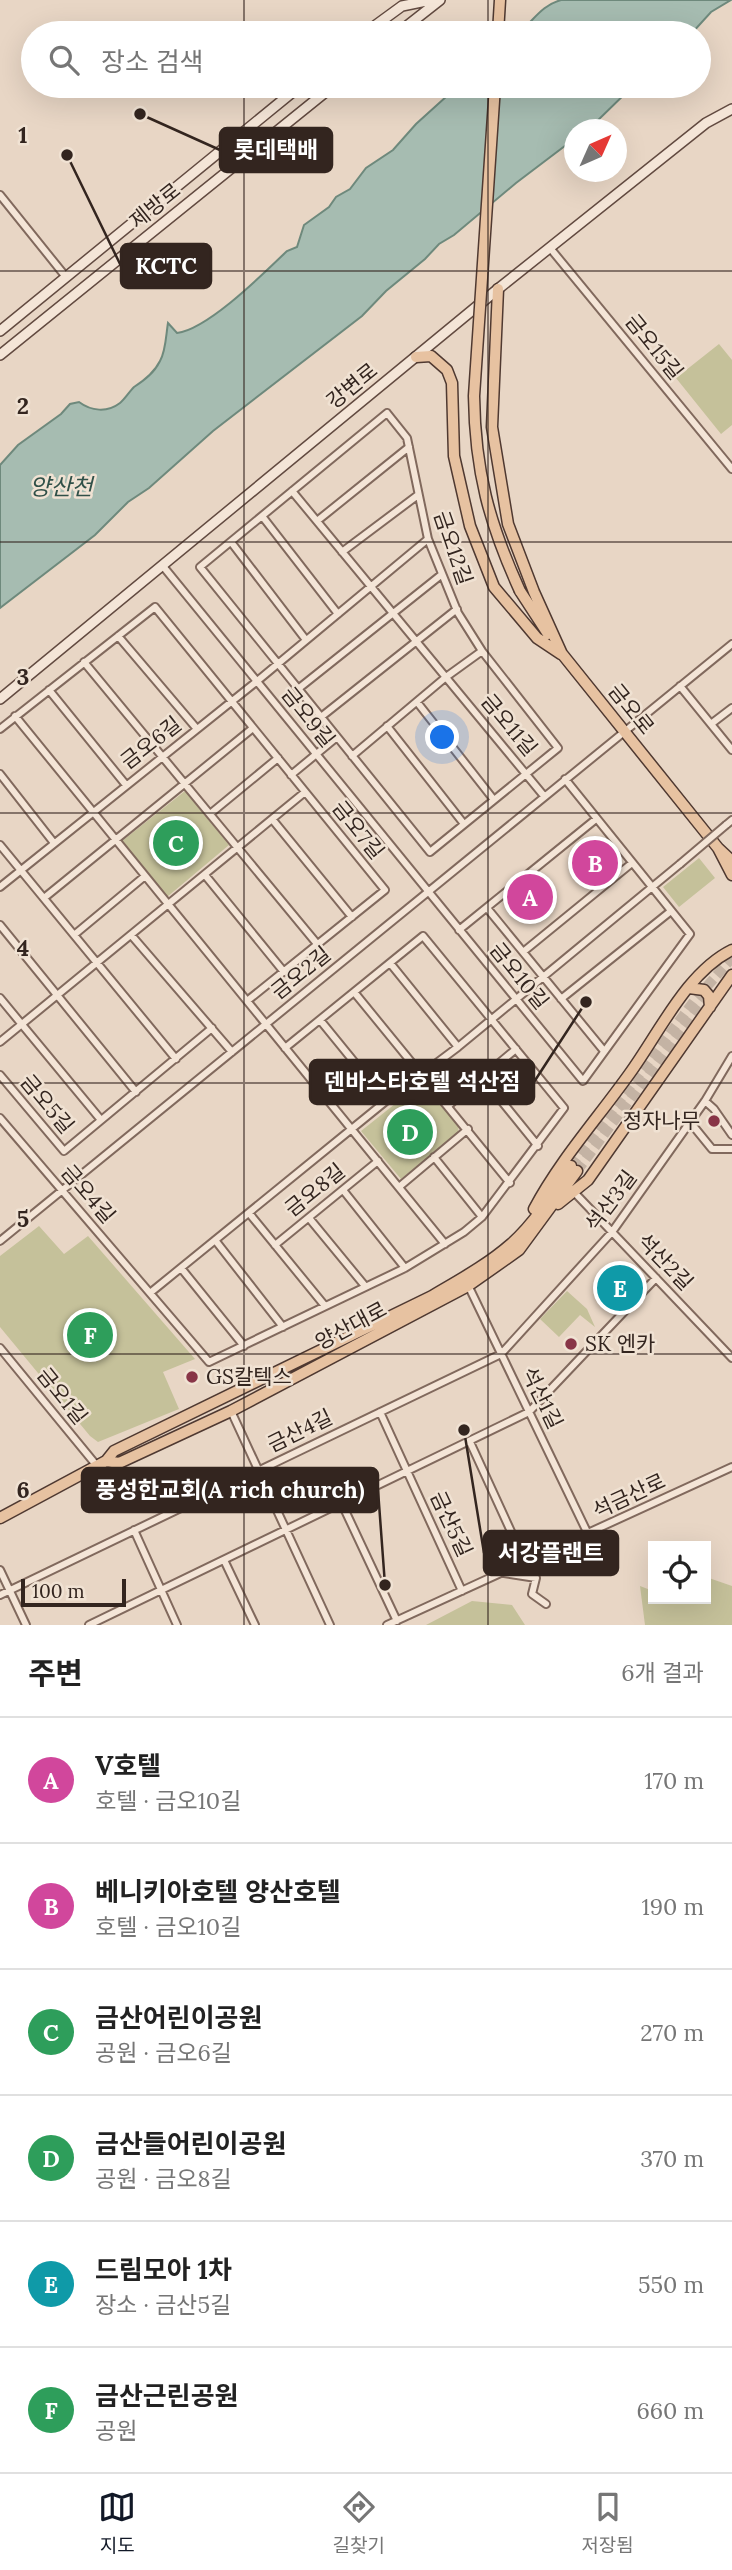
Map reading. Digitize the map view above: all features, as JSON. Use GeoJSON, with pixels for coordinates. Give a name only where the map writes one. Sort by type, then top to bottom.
{"type":"FeatureCollection","features":[{"type":"Feature","properties":{"kind":"main road"},"geometry":{"type":"LineString","coordinates":[[499,21],[500,0]]}},
{"type":"Feature","properties":{"kind":"main road","name":"금오로"},"geometry":{"type":"LineString","coordinates":[[494,98],[474,396],[475,426],[485,500],[520,591],[562,654],[718,848],[732,861]]}},
{"type":"Feature","properties":{"kind":"main road"},"geometry":{"type":"LineString","coordinates":[[498,289],[492,427],[508,524],[562,654]]}},
{"type":"Feature","properties":{"kind":"main road"},"geometry":{"type":"LineString","coordinates":[[416,357],[431,356],[447,370],[452,383],[454,456],[471,526],[494,587],[537,638],[562,654]]}},
{"type":"Feature","properties":{"kind":"main road","name":"금오로"},"geometry":{"type":"LineString","coordinates":[[718,848],[732,875]]}},
{"type":"Feature","properties":{"kind":"main road"},"geometry":{"type":"LineString","coordinates":[[525,1228],[535,1206],[562,1164],[631,1072],[689,988],[701,972],[731,950]]}},
{"type":"Feature","properties":{"kind":"main road"},"geometry":{"type":"LineString","coordinates":[[547,1214],[588,1180],[732,975]]}},
{"type":"Feature","properties":{"kind":"main road"},"geometry":{"type":"LineString","coordinates":[[689,988],[704,990],[709,996],[710,1007]]}},
{"type":"Feature","properties":{"kind":"main road","name":"양산대로"},"geometry":{"type":"LineString","coordinates":[[0,1518],[101,1464],[114,1451],[466,1282],[512,1243],[574,1168],[547,1214],[519,1250],[466,1282],[231,1411],[119,1463],[101,1464]]}},
{"type":"Feature","properties":{"kind":"street"},"geometry":{"type":"LineString","coordinates":[[381,21],[402,6],[431,0]]}},
{"type":"Feature","properties":{"kind":"street"},"geometry":{"type":"LineString","coordinates":[[413,21],[440,0]]}},
{"type":"Feature","properties":{"kind":"street"},"geometry":{"type":"LineString","coordinates":[[0,331],[285,98]]}},
{"type":"Feature","properties":{"kind":"street","name":"제방로"},"geometry":{"type":"LineString","coordinates":[[0,355],[318,98]]}},
{"type":"Feature","properties":{"kind":"street","name":"강변로"},"geometry":{"type":"LineString","coordinates":[[0,699],[498,289],[706,123],[732,109]]}},
{"type":"Feature","properties":{"kind":"street"},"geometry":{"type":"LineString","coordinates":[[0,195],[66,277]]}},
{"type":"Feature","properties":{"kind":"street","name":"금오15길"},"geometry":{"type":"LineString","coordinates":[[550,248],[732,469]]}},
{"type":"Feature","properties":{"kind":"street","name":"금오12길"},"geometry":{"type":"LineString","coordinates":[[387,413],[407,438],[428,539],[457,609],[482,651],[558,748],[430,852],[200,567],[292,491],[387,413]]}},
{"type":"Feature","properties":{"kind":"street"},"geometry":{"type":"LineString","coordinates":[[317,521],[409,447]]}},
{"type":"Feature","properties":{"kind":"street","name":"금오11길"},"geometry":{"type":"LineString","coordinates":[[292,491],[544,796]]}},
{"type":"Feature","properties":{"kind":"street"},"geometry":{"type":"LineString","coordinates":[[342,552],[418,495]]}},
{"type":"Feature","properties":{"kind":"street"},"geometry":{"type":"LineString","coordinates":[[262,516],[338,614]]}},
{"type":"Feature","properties":{"kind":"street"},"geometry":{"type":"LineString","coordinates":[[278,664],[428,539]]}},
{"type":"Feature","properties":{"kind":"street"},"geometry":{"type":"LineString","coordinates":[[231,542],[306,640]]}},
{"type":"Feature","properties":{"kind":"street","name":"금오9길"},"geometry":{"type":"LineString","coordinates":[[162,565],[427,892]]}},
{"type":"Feature","properties":{"kind":"street"},"geometry":{"type":"LineString","coordinates":[[298,689],[441,575]]}},
{"type":"Feature","properties":{"kind":"street","name":"금오7길"},"geometry":{"type":"LineString","coordinates":[[15,716],[155,607],[253,727],[385,890],[247,1002]]}},
{"type":"Feature","properties":{"kind":"street"},"geometry":{"type":"LineString","coordinates":[[321,717],[457,609]]}},
{"type":"Feature","properties":{"kind":"street"},"geometry":{"type":"LineString","coordinates":[[118,636],[197,729]]}},
{"type":"Feature","properties":{"kind":"street","name":"금오2길"},"geometry":{"type":"LineString","coordinates":[[0,1241],[732,644]]}},
{"type":"Feature","properties":{"kind":"street"},"geometry":{"type":"LineString","coordinates":[[352,756],[446,677],[482,651]]}},
{"type":"Feature","properties":{"kind":"street"},"geometry":{"type":"LineString","coordinates":[[84,662],[318,945]]}},
{"type":"Feature","properties":{"kind":"street","name":"금오6길"},"geometry":{"type":"LineString","coordinates":[[92,811],[278,664]]}},
{"type":"Feature","properties":{"kind":"street"},"geometry":{"type":"LineString","coordinates":[[680,686],[732,750]]}},
{"type":"Feature","properties":{"kind":"street"},"geometry":{"type":"LineString","coordinates":[[49,690],[126,785]]}},
{"type":"Feature","properties":{"kind":"street"},"geometry":{"type":"LineString","coordinates":[[417,702],[494,800]]}},
{"type":"Feature","properties":{"kind":"street"},"geometry":{"type":"LineString","coordinates":[[711,724],[732,708]]}},
{"type":"Feature","properties":{"kind":"street"},"geometry":{"type":"LineString","coordinates":[[0,729],[15,716],[445,1244]]}},
{"type":"Feature","properties":{"kind":"street"},"geometry":{"type":"LineString","coordinates":[[387,726],[464,824]]}},
{"type":"Feature","properties":{"kind":"street"},"geometry":{"type":"LineString","coordinates":[[44,898],[253,727]]}},
{"type":"Feature","properties":{"kind":"street"},"geometry":{"type":"LineString","coordinates":[[291,775],[337,737]]}},
{"type":"Feature","properties":{"kind":"street"},"geometry":{"type":"LineString","coordinates":[[210,814],[278,758]]}},
{"type":"Feature","properties":{"kind":"street"},"geometry":{"type":"LineString","coordinates":[[0,774],[54,843]]}},
{"type":"Feature","properties":{"kind":"street","name":"금오10길"},"geometry":{"type":"LineString","coordinates":[[427,892],[583,1081],[690,934],[565,779]]}},
{"type":"Feature","properties":{"kind":"street"},"geometry":{"type":"LineString","coordinates":[[0,1042],[305,792]]}},
{"type":"Feature","properties":{"kind":"street"},"geometry":{"type":"LineString","coordinates":[[0,887],[92,811]]}},
{"type":"Feature","properties":{"kind":"street"},"geometry":{"type":"LineString","coordinates":[[458,930],[596,818]]}},
{"type":"Feature","properties":{"kind":"street"},"geometry":{"type":"LineString","coordinates":[[272,819],[352,917]]}},
{"type":"Feature","properties":{"kind":"street"},"geometry":{"type":"LineString","coordinates":[[150,1293],[386,1101],[458,1046],[729,822]]}},
{"type":"Feature","properties":{"kind":"street"},"geometry":{"type":"LineString","coordinates":[[0,845],[176,1059]]}},
{"type":"Feature","properties":{"kind":"street","name":"금오10길"},"geometry":{"type":"LineString","coordinates":[[523,952],[632,863]]}},
{"type":"Feature","properties":{"kind":"street"},"geometry":{"type":"LineString","coordinates":[[205,875],[284,972]]}},
{"type":"Feature","properties":{"kind":"street"},"geometry":{"type":"LineString","coordinates":[[74,934],[145,876]]}},
{"type":"Feature","properties":{"kind":"street","name":"금오10길"},"geometry":{"type":"LineString","coordinates":[[487,908],[604,1051]]}},
{"type":"Feature","properties":{"kind":"street","name":"금오10길"},"geometry":{"type":"LineString","coordinates":[[561,999],[671,911]]}},
{"type":"Feature","properties":{"kind":"street"},"geometry":{"type":"LineString","coordinates":[[0,925],[136,1092]]}},
{"type":"Feature","properties":{"kind":"street"},"geometry":{"type":"LineString","coordinates":[[132,936],[232,1052]]}},
{"type":"Feature","properties":{"kind":"street","name":"금오4길"},"geometry":{"type":"LineString","coordinates":[[0,1118],[209,1363],[405,1268],[445,1244],[482,1217],[564,1108],[423,936],[285,1048]]}},
{"type":"Feature","properties":{"kind":"street"},"geometry":{"type":"LineString","coordinates":[[390,963],[458,1046]]}},
{"type":"Feature","properties":{"kind":"street"},"geometry":{"type":"LineString","coordinates":[[354,992],[510,1183]]}},
{"type":"Feature","properties":{"kind":"street","name":"금오5길"},"geometry":{"type":"LineString","coordinates":[[0,998],[101,1121]]}},
{"type":"Feature","properties":{"kind":"street"},"geometry":{"type":"LineString","coordinates":[[320,1020],[386,1101]]}},
{"type":"Feature","properties":{"kind":"street","name":"금오5길"},"geometry":{"type":"LineString","coordinates":[[0,1075],[64,1151],[212,1028]]}},
{"type":"Feature","properties":{"kind":"street"},"geometry":{"type":"LineString","coordinates":[[449,1105],[516,1049]]}},
{"type":"Feature","properties":{"kind":"street","name":"석산3길"},"geometry":{"type":"LineString","coordinates":[[501,1354],[612,1232],[705,1101],[732,1056]]}},
{"type":"Feature","properties":{"kind":"street"},"geometry":{"type":"LineString","coordinates":[[482,1077],[538,1146]]}},
{"type":"Feature","properties":{"kind":"street"},"geometry":{"type":"LineString","coordinates":[[705,1101],[732,1135]]}},
{"type":"Feature","properties":{"kind":"street"},"geometry":{"type":"LineString","coordinates":[[690,1122],[712,1149],[732,1149]]}},
{"type":"Feature","properties":{"kind":"street"},"geometry":{"type":"LineString","coordinates":[[398,1187],[468,1129]]}},
{"type":"Feature","properties":{"kind":"street"},"geometry":{"type":"LineString","coordinates":[[434,1157],[482,1217]]}},
{"type":"Feature","properties":{"kind":"street","name":"금오8길"},"geometry":{"type":"LineString","coordinates":[[275,1245],[378,1161]]}},
{"type":"Feature","properties":{"kind":"street"},"geometry":{"type":"LineString","coordinates":[[344,1190],[405,1268]]}},
{"type":"Feature","properties":{"kind":"street","name":"석산2길"},"geometry":{"type":"LineString","coordinates":[[573,1191],[732,1358]]}},
{"type":"Feature","properties":{"kind":"street"},"geometry":{"type":"LineString","coordinates":[[248,1213],[325,1306]]}},
{"type":"Feature","properties":{"kind":"street"},"geometry":{"type":"LineString","coordinates":[[309,1218],[365,1286]]}},
{"type":"Feature","properties":{"kind":"street"},"geometry":{"type":"LineString","coordinates":[[215,1240],[283,1327]]}},
{"type":"Feature","properties":{"kind":"street"},"geometry":{"type":"LineString","coordinates":[[181,1268],[244,1346]]}},
{"type":"Feature","properties":{"kind":"street","name":"금산5길"},"geometry":{"type":"LineString","coordinates":[[89,1625],[105,1622],[161,1591],[529,1412],[656,1278]]}},
{"type":"Feature","properties":{"kind":"street","name":"석산1길"},"geometry":{"type":"LineString","coordinates":[[466,1282],[588,1534]]}},
{"type":"Feature","properties":{"kind":"street","name":"금오1길"},"geometry":{"type":"LineString","coordinates":[[0,1349],[101,1464]]}},
{"type":"Feature","properties":{"kind":"street","name":"금산4길"},"geometry":{"type":"LineString","coordinates":[[0,1595],[501,1354]]}},
{"type":"Feature","properties":{"kind":"street"},"geometry":{"type":"LineString","coordinates":[[231,1411],[330,1625]]}},
{"type":"Feature","properties":{"kind":"street"},"geometry":{"type":"LineString","coordinates":[[380,1412],[407,1472]]}},
{"type":"Feature","properties":{"kind":"street"},"geometry":{"type":"LineString","coordinates":[[470,1442],[525,1562]]}},
{"type":"Feature","properties":{"kind":"street","name":"석금산로"},"geometry":{"type":"LineString","coordinates":[[387,1625],[732,1467]]}},
{"type":"Feature","properties":{"kind":"street","name":"금산5길"},"geometry":{"type":"LineString","coordinates":[[407,1472],[462,1591]]}},
{"type":"Feature","properties":{"kind":"street"},"geometry":{"type":"LineString","coordinates":[[342,1504],[397,1621]]}},
{"type":"Feature","properties":{"kind":"street"},"geometry":{"type":"LineString","coordinates":[[134,1530],[177,1625]]}},
{"type":"Feature","properties":{"kind":"street"},"geometry":{"type":"LineString","coordinates":[[224,1560],[255,1625]]}},
{"type":"Feature","properties":{"kind":"street"},"geometry":{"type":"LineString","coordinates":[[0,1570],[26,1625]]}},
{"type":"Feature","properties":{"kind":"street"},"geometry":{"type":"LineString","coordinates":[[502,1573],[536,1578],[532,1594],[546,1604]]}},
{"type":"Feature","properties":{"kind":"shaded area"},"geometry":{"type":"Polygon","coordinates":[[[719,344],[732,360],[732,425],[721,434],[676,378],[719,344]]]}},
{"type":"Feature","properties":{"kind":"shaded area"},"geometry":{"type":"Polygon","coordinates":[[[185,791],[229,845],[167,897],[122,841],[185,791]]]}},
{"type":"Feature","properties":{"kind":"shaded area"},"geometry":{"type":"Polygon","coordinates":[[[699,858],[715,878],[679,907],[663,887],[699,858]]]}},
{"type":"Feature","properties":{"kind":"shaded area"},"geometry":{"type":"Polygon","coordinates":[[[420,1084],[426,1085],[459,1125],[458,1132],[401,1179],[361,1131],[420,1084]]]}},
{"type":"Feature","properties":{"kind":"shaded area"},"geometry":{"type":"Polygon","coordinates":[[[39,1226],[64,1254],[88,1236],[195,1359],[163,1372],[179,1409],[98,1442],[90,1436],[0,1327],[0,1256],[39,1226]]]}},
{"type":"Feature","properties":{"kind":"shaded area"},"geometry":{"type":"Polygon","coordinates":[[[567,1291],[587,1309],[595,1327],[580,1315],[559,1337],[540,1319],[567,1291]]]}},
{"type":"Feature","properties":{"kind":"shaded area"},"geometry":{"type":"Polygon","coordinates":[[[711,1579],[732,1586],[732,1625],[645,1625],[640,1586],[648,1589],[648,1604],[711,1604],[711,1579]]]}},
{"type":"Feature","properties":{"kind":"shaded area"},"geometry":{"type":"Polygon","coordinates":[[[472,1601],[512,1605],[525,1625],[426,1625],[472,1601]]]}},
{"type":"Feature","properties":{"kind":"water"},"geometry":{"type":"Polygon","coordinates":[[[561,0],[731,0],[711,12],[703,21],[531,21],[561,0]]]}},
{"type":"Feature","properties":{"kind":"water","name":"양산천"},"geometry":{"type":"Polygon","coordinates":[[[445,98],[621,98],[599,119],[564,119],[564,147],[454,235],[439,244],[362,316],[213,431],[149,488],[128,502],[95,535],[0,608],[0,465],[18,445],[61,414],[70,404],[79,402],[99,410],[120,403],[158,365],[164,352],[168,323],[177,333],[190,329],[235,299],[287,251],[297,247],[304,225],[329,207],[336,197],[350,189],[366,168],[393,150],[445,98]]]}},
{"type":"Feature","properties":{"kind":"tunnel"},"geometry":{"type":"LineString","coordinates":[[571,1166],[694,1001],[732,958]]}},
{"type":"Feature","properties":{"kind":"tunnel"},"geometry":{"type":"LineString","coordinates":[[577,1171],[712,989]]}},
{"type":"Feature","properties":{"kind":"place","name":"롯데택배"},"geometry":{"type":"Point","coordinates":[140,114]}},
{"type":"Feature","properties":{"kind":"place","name":"KCTC"},"geometry":{"type":"Point","coordinates":[67,155]}},
{"type":"Feature","properties":{"kind":"place","name":"금산어린이공원"},"geometry":{"type":"Point","coordinates":[176,843]}},
{"type":"Feature","properties":{"kind":"place","name":"베니키아호텔 양산호텔"},"geometry":{"type":"Point","coordinates":[595,863]}},
{"type":"Feature","properties":{"kind":"place","name":"V호텔"},"geometry":{"type":"Point","coordinates":[530,897]}},
{"type":"Feature","properties":{"kind":"place","name":"덴바스타호텔 석산점"},"geometry":{"type":"Point","coordinates":[586,1002]}},
{"type":"Feature","properties":{"kind":"place","name":"정자나무"},"geometry":{"type":"Point","coordinates":[714,1121]}},
{"type":"Feature","properties":{"kind":"place","name":"금산들어린이공원"},"geometry":{"type":"Point","coordinates":[410,1132]}},
{"type":"Feature","properties":{"kind":"place","name":"드림모아 1차"},"geometry":{"type":"Point","coordinates":[620,1288]}},
{"type":"Feature","properties":{"kind":"place","name":"금산근린공원"},"geometry":{"type":"Point","coordinates":[90,1335]}},
{"type":"Feature","properties":{"kind":"place","name":"SK 엔카"},"geometry":{"type":"Point","coordinates":[571,1344]}},
{"type":"Feature","properties":{"kind":"place","name":"GS칼텍스"},"geometry":{"type":"Point","coordinates":[192,1377]}},
{"type":"Feature","properties":{"kind":"place","name":"서강플랜트"},"geometry":{"type":"Point","coordinates":[464,1430]}},
{"type":"Feature","properties":{"kind":"place","name":"풍성한교회(A rich church)"},"geometry":{"type":"Point","coordinates":[385,1585]}}]}
